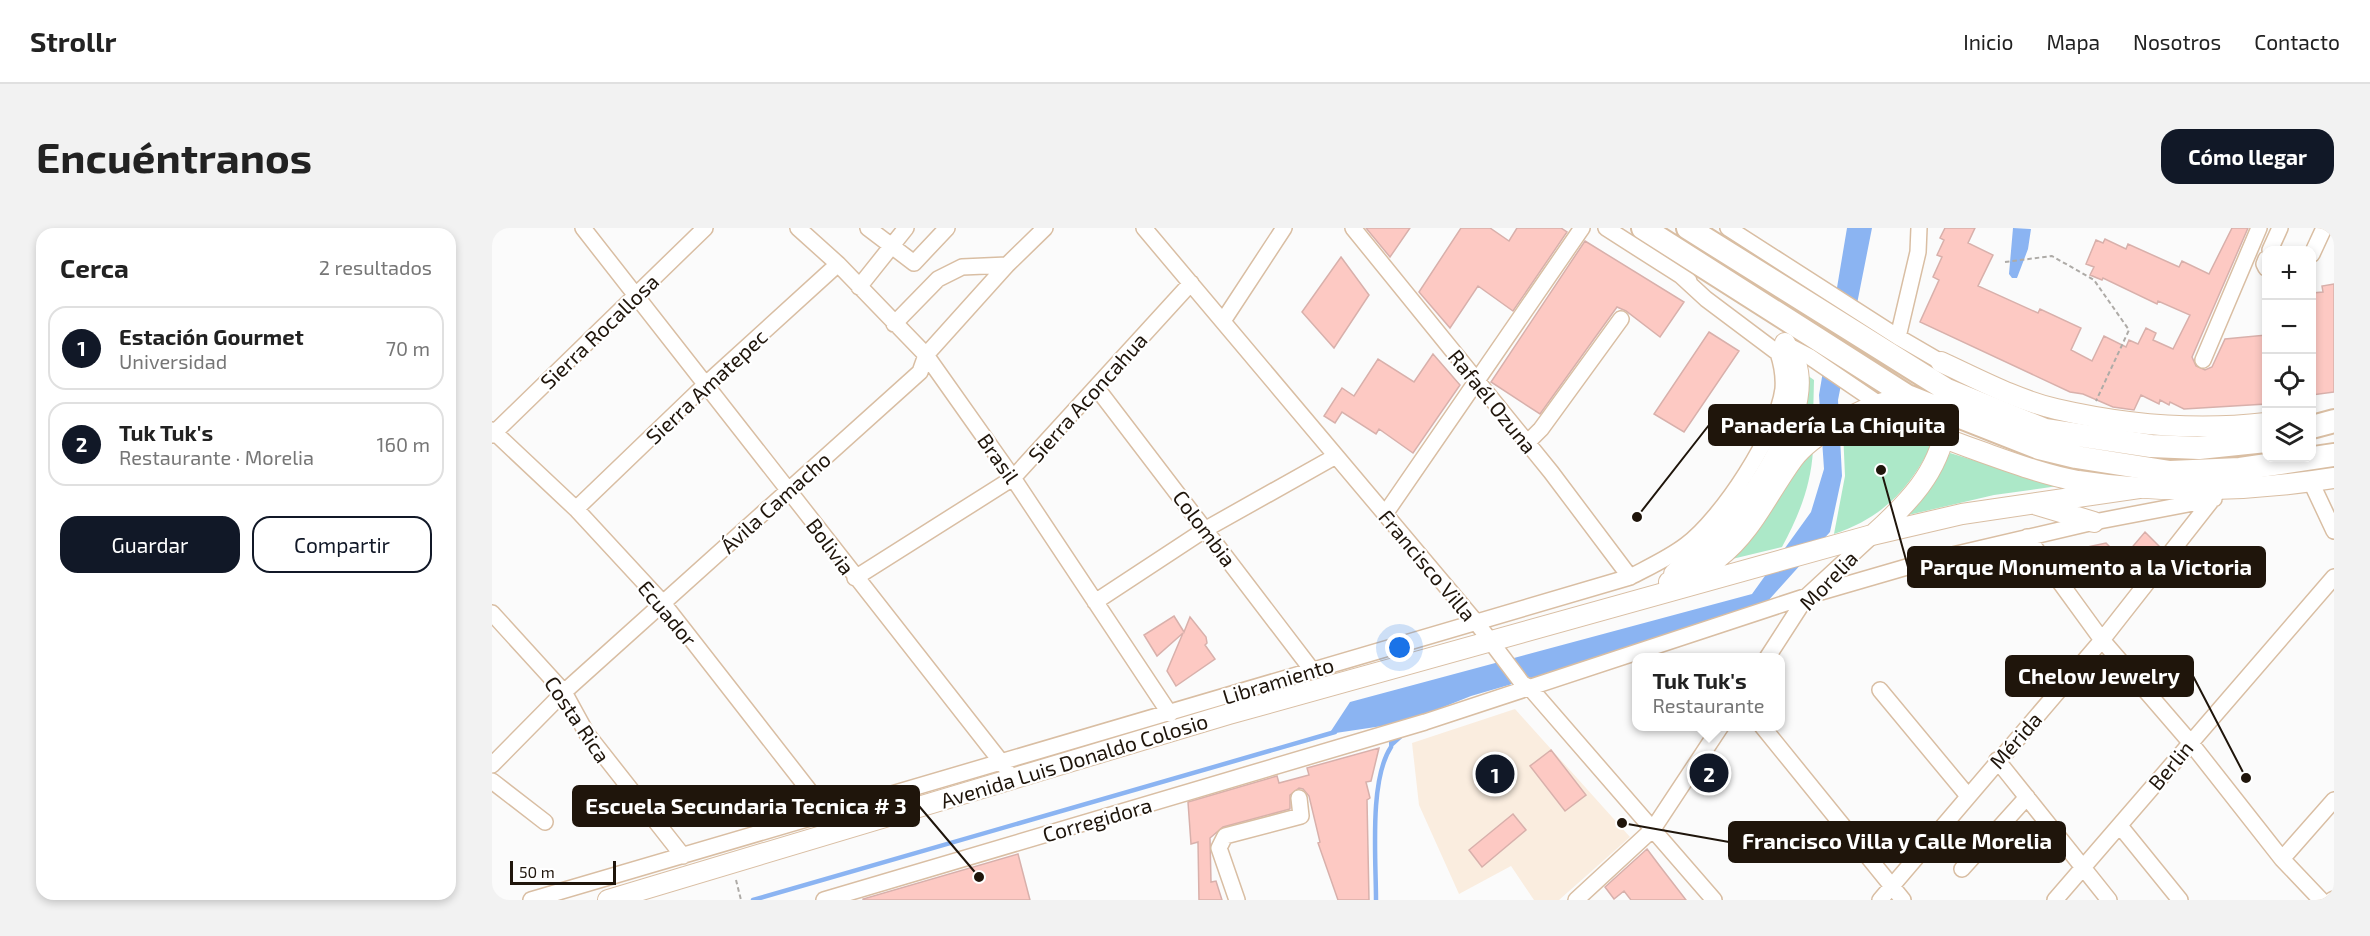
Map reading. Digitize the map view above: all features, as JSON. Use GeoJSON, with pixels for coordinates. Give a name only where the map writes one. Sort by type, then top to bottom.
{"type":"FeatureCollection","features":[{"type":"Feature","properties":{"kind":"highway"},"geometry":{"type":"LineString","coordinates":[[1644,228],[1907,396],[2039,448],[2087,459],[2170,472],[2240,469],[2334,455]]}},
{"type":"Feature","properties":{"kind":"highway"},"geometry":{"type":"LineString","coordinates":[[1688,228],[1721,236]]}},
{"type":"Feature","properties":{"kind":"highway"},"geometry":{"type":"LineString","coordinates":[[1697,228],[1721,236],[1819,298],[1868,330],[1947,390],[2044,430],[2151,446],[2199,448],[2259,441]]}},
{"type":"Feature","properties":{"kind":"highway"},"geometry":{"type":"LineString","coordinates":[[2316,426],[2334,421]]}},
{"type":"Feature","properties":{"kind":"highway"},"geometry":{"type":"LineString","coordinates":[[2316,436],[2334,434]]}},
{"type":"Feature","properties":{"kind":"highway"},"geometry":{"type":"LineString","coordinates":[[2146,487],[2170,472]]}},
{"type":"Feature","properties":{"kind":"highway"},"geometry":{"type":"LineString","coordinates":[[2170,472],[2194,488]]}},
{"type":"Feature","properties":{"kind":"main road"},"geometry":{"type":"LineString","coordinates":[[1662,584],[1719,534],[1738,512],[1773,460],[1788,431],[1795,414],[1798,380],[1796,363],[1785,344]]}},
{"type":"Feature","properties":{"kind":"main road"},"geometry":{"type":"LineString","coordinates":[[1941,362],[2055,409],[2154,426],[2232,427],[2262,423]]}},
{"type":"Feature","properties":{"kind":"main road"},"geometry":{"type":"LineString","coordinates":[[1872,535],[1908,503],[1925,480],[1944,439],[1948,413],[1947,390],[1941,362]]}},
{"type":"Feature","properties":{"kind":"main road"},"geometry":{"type":"LineString","coordinates":[[1872,407],[1907,396],[1947,390]]}},
{"type":"Feature","properties":{"kind":"main road"},"geometry":{"type":"LineString","coordinates":[[1872,407],[1944,439],[2027,468],[2078,481],[2146,487],[2194,488],[2216,493],[2334,478]]}},
{"type":"Feature","properties":{"kind":"main road","name":"Avenida Luis Donaldo Colosio"},"geometry":{"type":"LineString","coordinates":[[1611,607],[1716,560],[1730,548],[1765,504],[1794,457],[1825,432],[1872,407]]}},
{"type":"Feature","properties":{"kind":"main road"},"geometry":{"type":"LineString","coordinates":[[2316,417],[2334,415]]}},
{"type":"Feature","properties":{"kind":"main road","name":"Avenida Luis Donaldo Colosio"},"geometry":{"type":"LineString","coordinates":[[609,900],[1008,770],[1226,706],[1496,647],[1611,607],[1829,549],[1872,535],[1962,514],[2146,487]]}},
{"type":"Feature","properties":{"kind":"main road"},"geometry":{"type":"LineString","coordinates":[[2031,503],[2094,522]]}},
{"type":"Feature","properties":{"kind":"street","name":"Bolivia"},"geometry":{"type":"LineString","coordinates":[[583,228],[855,578],[1008,770]]}},
{"type":"Feature","properties":{"kind":"street","name":"Sierra Rocallosa"},"geometry":{"type":"LineString","coordinates":[[493,433],[705,228]]}},
{"type":"Feature","properties":{"kind":"street","name":"Brasil"},"geometry":{"type":"LineString","coordinates":[[798,228],[838,264],[926,355],[1013,478],[1170,714]]}},
{"type":"Feature","properties":{"kind":"street"},"geometry":{"type":"LineString","coordinates":[[868,228],[914,263],[947,228]]}},
{"type":"Feature","properties":{"kind":"street"},"geometry":{"type":"LineString","coordinates":[[859,287],[906,228]]}},
{"type":"Feature","properties":{"kind":"street","name":"Ávila Camacho"},"geometry":{"type":"LineString","coordinates":[[492,765],[564,692],[920,372],[926,355],[1007,265],[1045,228]]}},
{"type":"Feature","properties":{"kind":"street","name":"Francisco Villa"},"geometry":{"type":"LineString","coordinates":[[1144,228],[1476,622],[1526,685],[1714,900]]}},
{"type":"Feature","properties":{"kind":"street"},"geometry":{"type":"LineString","coordinates":[[1223,321],[1284,228]]}},
{"type":"Feature","properties":{"kind":"street","name":"Rafaél Ozuna"},"geometry":{"type":"LineString","coordinates":[[1353,228],[1527,443],[1630,577]]}},
{"type":"Feature","properties":{"kind":"street"},"geometry":{"type":"LineString","coordinates":[[1385,514],[1582,228]]}},
{"type":"Feature","properties":{"kind":"street"},"geometry":{"type":"LineString","coordinates":[[1606,228],[1855,387],[1872,407]]}},
{"type":"Feature","properties":{"kind":"street"},"geometry":{"type":"LineString","coordinates":[[1898,337],[1918,252],[1919,228]]}},
{"type":"Feature","properties":{"kind":"street"},"geometry":{"type":"LineString","coordinates":[[2203,360],[2259,228]]}},
{"type":"Feature","properties":{"kind":"street"},"geometry":{"type":"LineString","coordinates":[[2272,246],[2280,228]]}},
{"type":"Feature","properties":{"kind":"street"},"geometry":{"type":"LineString","coordinates":[[2316,246],[2324,228]]}},
{"type":"Feature","properties":{"kind":"street","name":"Sierra Amatepec"},"geometry":{"type":"LineString","coordinates":[[576,509],[705,385],[838,264]]}},
{"type":"Feature","properties":{"kind":"street"},"geometry":{"type":"LineString","coordinates":[[894,324],[938,279],[962,267],[1007,265]]}},
{"type":"Feature","properties":{"kind":"street","name":"Libramiento"},"geometry":{"type":"LineString","coordinates":[[534,900],[826,812],[1008,770],[1170,714],[1226,706],[1312,670],[1630,577],[1662,561],[1687,544],[1719,511],[1741,480],[1770,428],[1783,389],[1782,365],[1778,353],[1706,299],[1681,276]]}},
{"type":"Feature","properties":{"kind":"street","name":"Sierra Aconcahua"},"geometry":{"type":"LineString","coordinates":[[855,578],[1013,478],[1191,284]]}},
{"type":"Feature","properties":{"kind":"street"},"geometry":{"type":"LineString","coordinates":[[1527,443],[1541,429],[1621,319]]}},
{"type":"Feature","properties":{"kind":"street"},"geometry":{"type":"LineString","coordinates":[[1868,330],[1898,337],[1941,362]]}},
{"type":"Feature","properties":{"kind":"street","name":"Colombia"},"geometry":{"type":"LineString","coordinates":[[1096,387],[1312,670]]}},
{"type":"Feature","properties":{"kind":"street","name":"Ecuador"},"geometry":{"type":"LineString","coordinates":[[493,433],[576,509],[663,603],[826,812]]}},
{"type":"Feature","properties":{"kind":"street"},"geometry":{"type":"LineString","coordinates":[[1095,602],[1206,529],[1336,456]]}},
{"type":"Feature","properties":{"kind":"street","name":"Mérida"},"geometry":{"type":"LineString","coordinates":[[1880,900],[1997,760],[2102,640],[2216,493],[2240,469]]}},
{"type":"Feature","properties":{"kind":"street"},"geometry":{"type":"LineString","coordinates":[[2311,482],[2334,531]]}},
{"type":"Feature","properties":{"kind":"street","name":"Corregidora"},"geometry":{"type":"LineString","coordinates":[[824,900],[1425,722],[1526,685],[1807,596],[1931,560],[2094,522],[2170,507],[2216,493]]}},
{"type":"Feature","properties":{"kind":"street"},"geometry":{"type":"LineString","coordinates":[[2170,507],[2183,516],[2188,531]]}},
{"type":"Feature","properties":{"kind":"street","name":"Morelia"},"geometry":{"type":"LineString","coordinates":[[1770,653],[1807,596],[1872,535]]}},
{"type":"Feature","properties":{"kind":"street"},"geometry":{"type":"LineString","coordinates":[[2028,537],[2102,640],[2190,742],[2282,859],[2321,900]]}},
{"type":"Feature","properties":{"kind":"street","name":"Berlin"},"geometry":{"type":"LineString","coordinates":[[2055,900],[2334,577]]}},
{"type":"Feature","properties":{"kind":"street","name":"Costa Rica"},"geometry":{"type":"LineString","coordinates":[[493,617],[564,692],[600,752],[683,856]]}},
{"type":"Feature","properties":{"kind":"street"},"geometry":{"type":"LineString","coordinates":[[1880,690],[1968,796]]}},
{"type":"Feature","properties":{"kind":"street"},"geometry":{"type":"LineString","coordinates":[[1576,900],[1653,829],[1718,731]]}},
{"type":"Feature","properties":{"kind":"street"},"geometry":{"type":"LineString","coordinates":[[1766,731],[1903,900]]}},
{"type":"Feature","properties":{"kind":"street"},"geometry":{"type":"LineString","coordinates":[[1997,760],[2109,900]]}},
{"type":"Feature","properties":{"kind":"street"},"geometry":{"type":"LineString","coordinates":[[492,781],[545,822]]}},
{"type":"Feature","properties":{"kind":"street"},"geometry":{"type":"LineString","coordinates":[[1962,868],[2027,797]]}},
{"type":"Feature","properties":{"kind":"street"},"geometry":{"type":"LineString","coordinates":[[1237,900],[1219,848],[1220,842],[1225,836],[1301,816],[1299,798]]}},
{"type":"Feature","properties":{"kind":"street"},"geometry":{"type":"LineString","coordinates":[[2282,859],[2334,800]]}},
{"type":"Feature","properties":{"kind":"street"},"geometry":{"type":"LineString","coordinates":[[2120,826],[2180,900]]}},
{"type":"Feature","properties":{"kind":"street"},"geometry":{"type":"LineString","coordinates":[[602,879],[609,900]]}},
{"type":"Feature","properties":{"kind":"path"},"geometry":{"type":"LineString","coordinates":[[2005,262],[2052,256],[2094,280],[2129,330],[2089,414]]}},
{"type":"Feature","properties":{"kind":"path"},"geometry":{"type":"LineString","coordinates":[[737,885],[741,900]]}},
{"type":"Feature","properties":{"kind":"shaded area"},"geometry":{"type":"Polygon","coordinates":[[[1515,709],[1630,837],[1559,900],[1534,900],[1511,866],[1459,894],[1419,805],[1412,743],[1515,709]]]}},
{"type":"Feature","properties":{"kind":"green space"},"geometry":{"type":"Polygon","coordinates":[[[1804,373],[1814,380],[1813,420],[1788,445],[1804,373]]]}},
{"type":"Feature","properties":{"kind":"green space"},"geometry":{"type":"Polygon","coordinates":[[[1873,417],[1897,431],[1932,444],[1914,475],[1893,500],[1866,520],[1834,534],[1845,476],[1843,431],[1873,417]]]}},
{"type":"Feature","properties":{"kind":"green space"},"geometry":{"type":"Polygon","coordinates":[[[1813,450],[1810,476],[1803,500],[1782,547],[1728,560],[1786,479],[1813,450]]]}},
{"type":"Feature","properties":{"kind":"green space"},"geometry":{"type":"Polygon","coordinates":[[[1950,453],[2058,486],[1994,495],[1904,516],[1937,477],[1950,453]]]}},
{"type":"Feature","properties":{"kind":"water"},"geometry":{"type":"Polygon","coordinates":[[[1847,228],[1872,228],[1838,400],[1842,476],[1830,532],[1758,612],[1471,696],[1431,712],[1389,750],[1389,725],[1329,734],[1350,702],[1752,594],[1811,512],[1824,469],[1819,395],[1847,228]]]}},
{"type":"Feature","properties":{"kind":"water"},"geometry":{"type":"Polygon","coordinates":[[[2013,228],[2031,229],[2028,249],[2017,278],[2012,278],[2009,274],[2013,228]]]}},
{"type":"Feature","properties":{"kind":"building"},"geometry":{"type":"Polygon","coordinates":[[[1366,228],[1410,228],[1390,257],[1366,228]]]}},
{"type":"Feature","properties":{"kind":"building"},"geometry":{"type":"Polygon","coordinates":[[[1461,228],[1490,228],[1509,241],[1517,228],[1561,228],[1567,232],[1513,311],[1478,286],[1450,328],[1419,292],[1461,228]]]}},
{"type":"Feature","properties":{"kind":"building"},"geometry":{"type":"Polygon","coordinates":[[[1945,228],[1975,228],[1968,243],[1993,255],[1978,286],[2038,313],[2040,309],[2081,328],[2071,350],[2092,361],[2104,336],[2126,347],[2129,340],[2138,344],[2146,328],[2156,333],[2153,340],[2173,349],[2190,315],[2158,301],[2157,304],[2103,278],[2102,280],[2090,275],[2094,267],[2086,264],[2096,240],[2103,243],[2105,239],[2126,249],[2128,244],[2179,267],[2182,261],[2209,274],[2232,228],[2248,228],[2192,357],[2196,366],[2205,370],[2212,367],[2225,339],[2262,335],[2262,404],[2184,409],[2160,400],[2159,404],[2141,395],[2134,410],[2113,407],[2083,394],[2070,392],[1920,322],[1939,280],[1933,277],[1942,257],[1937,255],[1944,240],[1940,238],[1945,228]]]}},
{"type":"Feature","properties":{"kind":"building"},"geometry":{"type":"Polygon","coordinates":[[[1585,241],[1684,302],[1660,337],[1626,311],[1617,307],[1540,414],[1491,382],[1585,241]]]}},
{"type":"Feature","properties":{"kind":"building"},"geometry":{"type":"Polygon","coordinates":[[[1341,257],[1369,295],[1334,348],[1302,312],[1341,257]]]}},
{"type":"Feature","properties":{"kind":"building"},"geometry":{"type":"Polygon","coordinates":[[[2334,284],[2334,392],[2316,394],[2316,293],[2323,292],[2322,286],[2334,284]]]}},
{"type":"Feature","properties":{"kind":"building"},"geometry":{"type":"Polygon","coordinates":[[[1709,332],[1739,351],[1684,432],[1654,414],[1709,332]]]}},
{"type":"Feature","properties":{"kind":"building"},"geometry":{"type":"Polygon","coordinates":[[[1433,354],[1460,385],[1413,453],[1379,429],[1376,434],[1342,412],[1335,423],[1324,416],[1342,388],[1354,396],[1378,359],[1414,382],[1433,354]]]}},
{"type":"Feature","properties":{"kind":"building"},"geometry":{"type":"Polygon","coordinates":[[[2145,532],[2160,547],[2139,571],[2122,559],[2145,532]]]}},
{"type":"Feature","properties":{"kind":"building"},"geometry":{"type":"Polygon","coordinates":[[[2106,543],[2122,559],[2107,576],[2092,564],[2087,547],[2106,543]]]}},
{"type":"Feature","properties":{"kind":"building"},"geometry":{"type":"Polygon","coordinates":[[[1174,616],[1184,632],[1190,617],[1206,637],[1205,645],[1215,659],[1176,686],[1167,671],[1183,633],[1157,656],[1144,635],[1174,616]]]}},
{"type":"Feature","properties":{"kind":"building"},"geometry":{"type":"Polygon","coordinates":[[[1379,748],[1371,781],[1366,782],[1370,798],[1367,800],[1369,900],[1338,900],[1318,843],[1320,842],[1309,796],[1299,788],[1290,795],[1290,809],[1223,827],[1210,838],[1211,882],[1216,881],[1222,900],[1199,900],[1198,842],[1191,844],[1188,802],[1277,776],[1279,783],[1309,775],[1307,768],[1379,748]]]}},
{"type":"Feature","properties":{"kind":"building"},"geometry":{"type":"Polygon","coordinates":[[[1551,750],[1586,795],[1565,811],[1530,766],[1551,750]]]}},
{"type":"Feature","properties":{"kind":"building"},"geometry":{"type":"Polygon","coordinates":[[[1513,814],[1526,830],[1482,867],[1469,850],[1513,814]]]}},
{"type":"Feature","properties":{"kind":"building"},"geometry":{"type":"Polygon","coordinates":[[[1647,849],[1686,900],[1631,900],[1624,891],[1614,899],[1605,887],[1647,849]]]}},
{"type":"Feature","properties":{"kind":"building"},"geometry":{"type":"Polygon","coordinates":[[[1018,854],[1030,900],[863,900],[863,899],[1018,854]]]}},
{"type":"Feature","properties":{"kind":"waterway"},"geometry":{"type":"LineString","coordinates":[[753,900],[1335,732]]}},
{"type":"Feature","properties":{"kind":"waterway"},"geometry":{"type":"LineString","coordinates":[[1376,900],[1377,799],[1379,779],[1391,747]]}},
{"type":"Feature","properties":{"kind":"place","name":"Parque Monumento a la Victoria"},"geometry":{"type":"Point","coordinates":[1881,470]}},
{"type":"Feature","properties":{"kind":"place","name":"Panadería La Chiquita"},"geometry":{"type":"Point","coordinates":[1637,517]}},
{"type":"Feature","properties":{"kind":"place","name":"Tuk Tuk's"},"geometry":{"type":"Point","coordinates":[1709,773]}},
{"type":"Feature","properties":{"kind":"place","name":"Estación Gourmet"},"geometry":{"type":"Point","coordinates":[1495,774]}},
{"type":"Feature","properties":{"kind":"place","name":"Chelow Jewelry"},"geometry":{"type":"Point","coordinates":[2246,778]}},
{"type":"Feature","properties":{"kind":"place","name":"Francisco Villa y Calle Morelia"},"geometry":{"type":"Point","coordinates":[1622,823]}},
{"type":"Feature","properties":{"kind":"place","name":"Escuela Secundaria Tecnica # 3"},"geometry":{"type":"Point","coordinates":[979,877]}}]}
